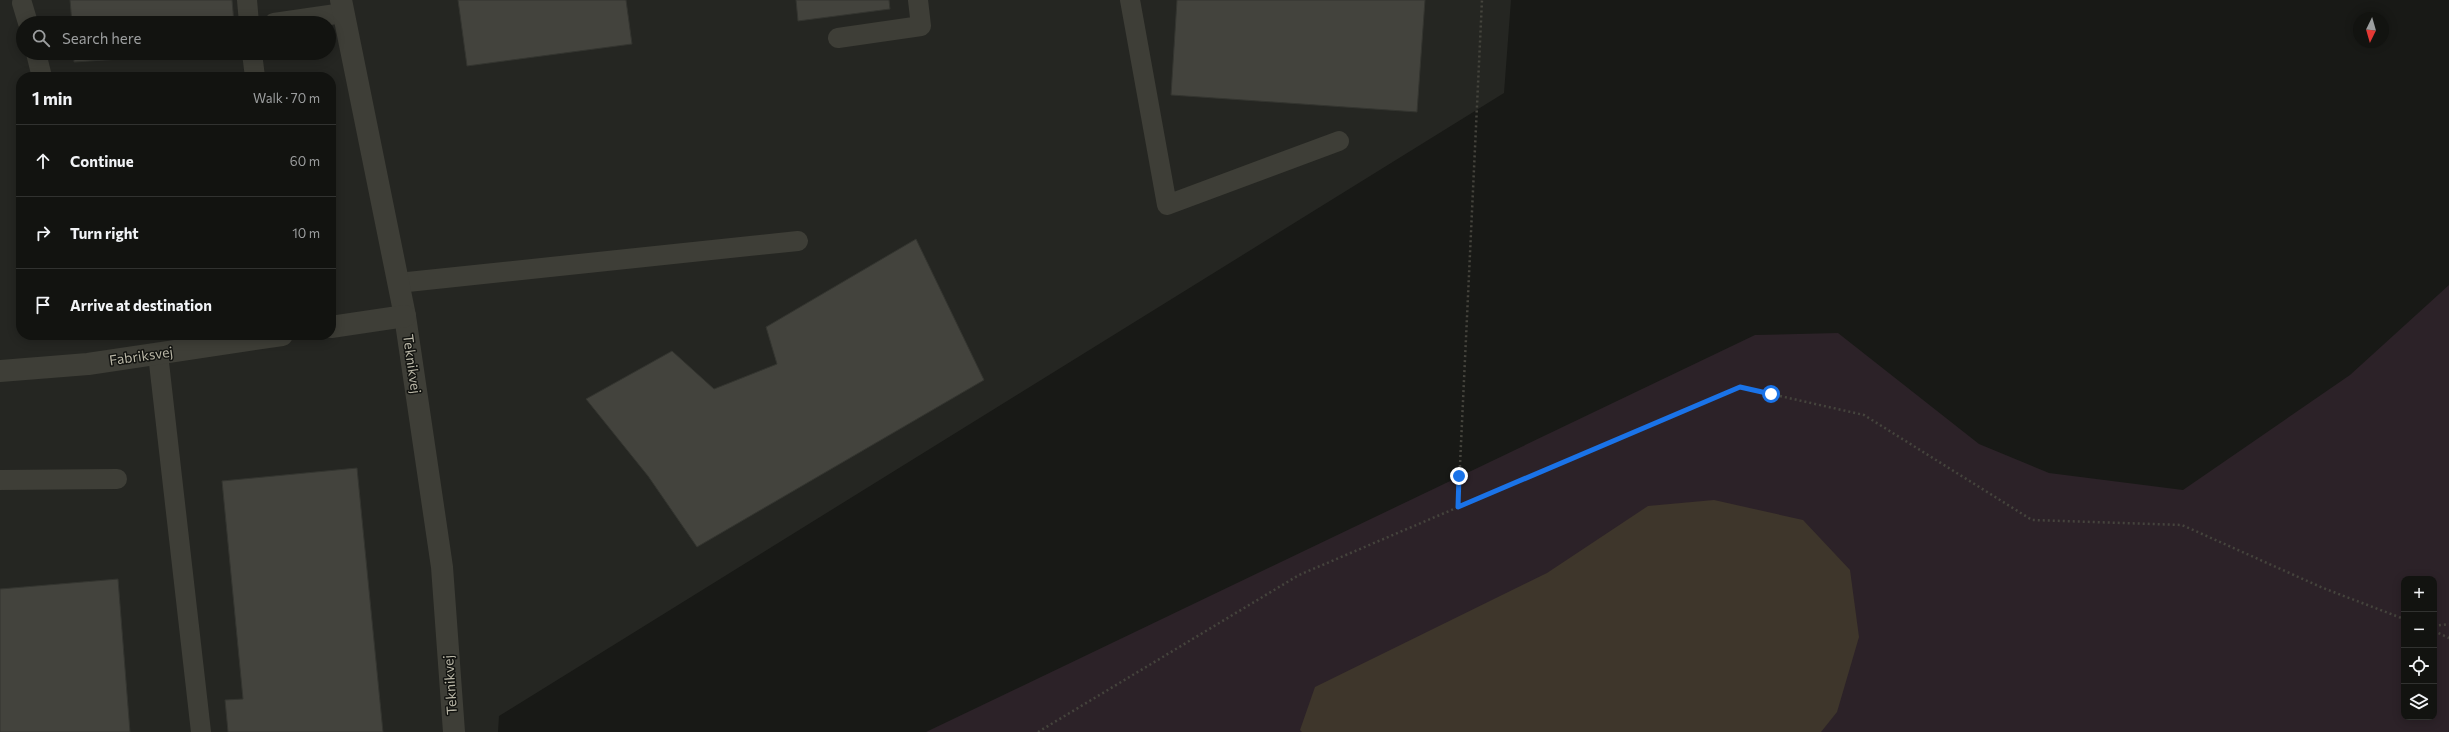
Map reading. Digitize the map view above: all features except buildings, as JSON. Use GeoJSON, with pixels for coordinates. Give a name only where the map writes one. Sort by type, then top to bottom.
{"type":"FeatureCollection","features":[{"type":"Feature","properties":{"kind":"street","name":"Teknikvej"},"geometry":{"type":"LineString","coordinates":[[342,6],[405,316],[442,567],[454,732]]}},
{"type":"Feature","properties":{"kind":"street"},"geometry":{"type":"LineString","coordinates":[[336,326],[405,316]]}},
{"type":"Feature","properties":{"kind":"street","name":"Fabriksvej"},"geometry":{"type":"LineString","coordinates":[[0,371],[88,364],[249,340]]}},
{"type":"Feature","properties":{"kind":"lane"},"geometry":{"type":"LineString","coordinates":[[247,0],[248,16]]}},
{"type":"Feature","properties":{"kind":"lane"},"geometry":{"type":"LineString","coordinates":[[838,38],[921,26],[918,0]]}},
{"type":"Feature","properties":{"kind":"lane"},"geometry":{"type":"LineString","coordinates":[[1130,0],[1167,205],[1339,141]]}},
{"type":"Feature","properties":{"kind":"lane"},"geometry":{"type":"LineString","coordinates":[[22,3],[26,16]]}},
{"type":"Feature","properties":{"kind":"lane"},"geometry":{"type":"LineString","coordinates":[[302,16],[342,6]]}},
{"type":"Feature","properties":{"kind":"lane"},"geometry":{"type":"LineString","coordinates":[[38,60],[41,72]]}},
{"type":"Feature","properties":{"kind":"lane"},"geometry":{"type":"LineString","coordinates":[[253,60],[254,72]]}},
{"type":"Feature","properties":{"kind":"lane"},"geometry":{"type":"LineString","coordinates":[[398,283],[798,241]]}},
{"type":"Feature","properties":{"kind":"lane"},"geometry":{"type":"LineString","coordinates":[[158,354],[201,732]]}},
{"type":"Feature","properties":{"kind":"lane"},"geometry":{"type":"LineString","coordinates":[[0,480],[117,479]]}},
{"type":"Feature","properties":{"kind":"path"},"geometry":{"type":"LineString","coordinates":[[1458,507],[1482,0]]}},
{"type":"Feature","properties":{"kind":"path"},"geometry":{"type":"LineString","coordinates":[[1038,732],[1299,575],[1740,387],[1864,415],[2032,520],[2182,525],[2323,588],[2401,618]]}},
{"type":"Feature","properties":{"kind":"path"},"geometry":{"type":"LineString","coordinates":[[2437,626],[2449,624]]}},
{"type":"Feature","properties":{"kind":"path"},"geometry":{"type":"LineString","coordinates":[[2437,632],[2449,638]]}},
{"type":"Feature","properties":{"kind":"shaded area"},"geometry":{"type":"Polygon","coordinates":[[[0,0],[1511,0],[1504,93],[499,716],[498,732],[0,732],[0,0]]]}},
{"type":"Feature","properties":{"kind":"shaded area"},"geometry":{"type":"Polygon","coordinates":[[[2449,285],[2449,732],[926,732],[1755,335],[1838,333],[1979,444],[2049,473],[2183,490],[2350,375],[2449,285]]]}},
{"type":"Feature","properties":{"kind":"shaded area"},"geometry":{"type":"Polygon","coordinates":[[[1714,500],[1803,520],[1850,570],[1859,637],[1837,712],[1821,732],[1302,732],[1300,730],[1315,687],[1547,573],[1648,506],[1714,500]]]}},
{"type":"Feature","properties":{"kind":"route"},"geometry":{"type":"LineString","coordinates":[[1459,476],[1458,507],[1740,387],[1771,394]]}}]}
